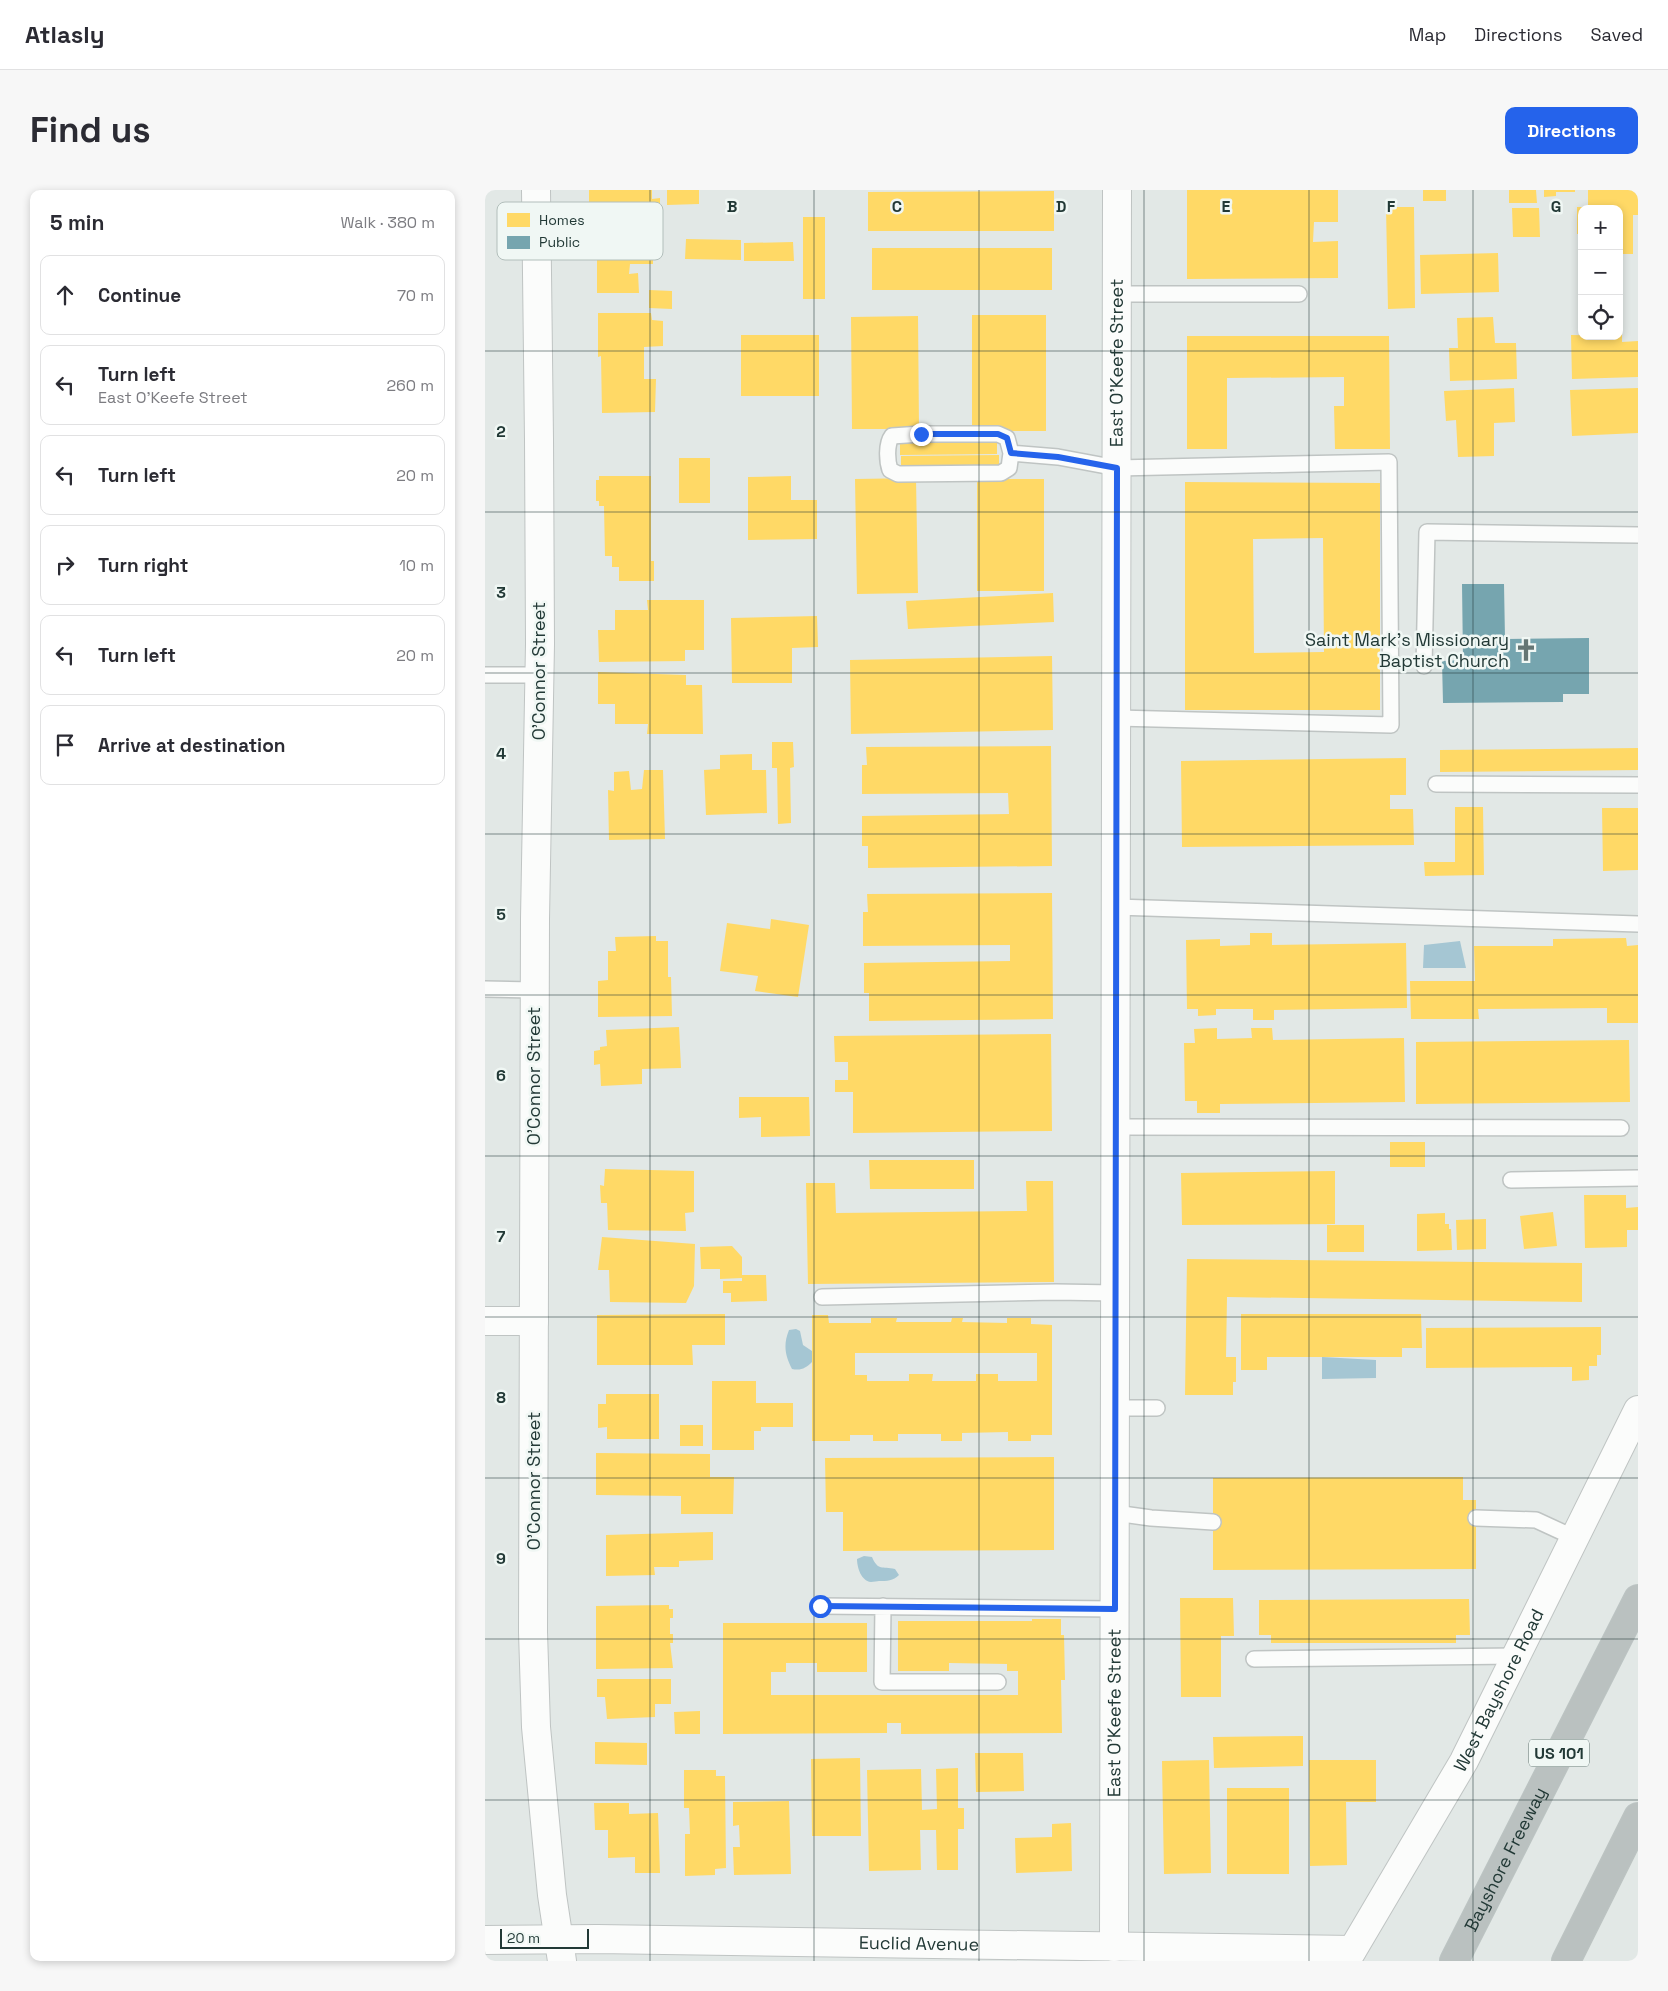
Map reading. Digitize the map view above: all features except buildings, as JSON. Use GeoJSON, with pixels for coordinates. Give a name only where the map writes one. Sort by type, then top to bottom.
{"type":"FeatureCollection","features":[{"type":"Feature","properties":{"kind":"highway","name":"Bayshore Freeway"},"geometry":{"type":"LineString","coordinates":[[1454,1961],[1638,1599]]}},
{"type":"Feature","properties":{"kind":"highway"},"geometry":{"type":"LineString","coordinates":[[1566,1961],[1638,1817]]}},
{"type":"Feature","properties":{"kind":"highway"},"geometry":{"type":"LineString","coordinates":[[1433,1961],[1480,1908]]}},
{"type":"Feature","properties":{"kind":"street","name":"East O'Keefe Street"},"geometry":{"type":"LineString","coordinates":[[1114,1947],[1117,190]]}},
{"type":"Feature","properties":{"kind":"street","name":"O'Connor Street"},"geometry":{"type":"LineString","coordinates":[[537,260],[539,675],[535,990],[533,1623],[535,1716],[552,1895],[560,1950]]}},
{"type":"Feature","properties":{"kind":"street"},"geometry":{"type":"LineString","coordinates":[[485,1321],[534,1321]]}},
{"type":"Feature","properties":{"kind":"street","name":"West Bayshore Road"},"geometry":{"type":"LineString","coordinates":[[1349,1955],[1464,1761],[1638,1410]]}},
{"type":"Feature","properties":{"kind":"street","name":"Euclid Avenue"},"geometry":{"type":"LineString","coordinates":[[485,1940],[560,1950],[1114,1947],[1349,1955]]}},
{"type":"Feature","properties":{"kind":"lane"},"geometry":{"type":"LineString","coordinates":[[1117,294],[1299,294]]}},
{"type":"Feature","properties":{"kind":"lane"},"geometry":{"type":"LineString","coordinates":[[895,434],[998,434],[1007,438],[1011,453],[1009,468],[1001,472],[898,474],[890,470],[889,439],[895,434]]}},
{"type":"Feature","properties":{"kind":"lane"},"geometry":{"type":"LineString","coordinates":[[1011,453],[1058,457],[1117,468],[1389,462],[1391,725],[1117,718]]}},
{"type":"Feature","properties":{"kind":"lane"},"geometry":{"type":"LineString","coordinates":[[1424,666],[1427,532],[1638,535]]}},
{"type":"Feature","properties":{"kind":"lane"},"geometry":{"type":"LineString","coordinates":[[485,675],[539,675]]}},
{"type":"Feature","properties":{"kind":"lane"},"geometry":{"type":"LineString","coordinates":[[1436,784],[1638,785]]}},
{"type":"Feature","properties":{"kind":"lane"},"geometry":{"type":"LineString","coordinates":[[1116,907],[1638,924]]}},
{"type":"Feature","properties":{"kind":"lane"},"geometry":{"type":"LineString","coordinates":[[485,989],[535,990]]}},
{"type":"Feature","properties":{"kind":"lane"},"geometry":{"type":"LineString","coordinates":[[1116,1127],[1621,1128]]}},
{"type":"Feature","properties":{"kind":"lane"},"geometry":{"type":"LineString","coordinates":[[1511,1180],[1638,1178]]}},
{"type":"Feature","properties":{"kind":"lane"},"geometry":{"type":"LineString","coordinates":[[822,1296],[1056,1292],[1115,1293]]}},
{"type":"Feature","properties":{"kind":"lane"},"geometry":{"type":"LineString","coordinates":[[1115,1408],[1157,1408]]}},
{"type":"Feature","properties":{"kind":"lane"},"geometry":{"type":"LineString","coordinates":[[1115,1513],[1151,1518],[1213,1522]]}},
{"type":"Feature","properties":{"kind":"lane"},"geometry":{"type":"LineString","coordinates":[[1476,1518],[1536,1520],[1575,1538]]}},
{"type":"Feature","properties":{"kind":"lane"},"geometry":{"type":"LineString","coordinates":[[820,1606],[1115,1609]]}},
{"type":"Feature","properties":{"kind":"lane"},"geometry":{"type":"LineString","coordinates":[[883,1606],[882,1682],[998,1682]]}},
{"type":"Feature","properties":{"kind":"lane"},"geometry":{"type":"LineString","coordinates":[[1254,1659],[1517,1656]]}},
{"type":"Feature","properties":{"kind":"water"},"geometry":{"type":"Polygon","coordinates":[[[1460,941],[1466,968],[1423,968],[1424,945],[1460,941]]]}},
{"type":"Feature","properties":{"kind":"water"},"geometry":{"type":"Polygon","coordinates":[[[796,1329],[800,1331],[803,1345],[812,1351],[812,1362],[798,1370],[792,1369],[786,1350],[789,1330],[796,1329]]]}},
{"type":"Feature","properties":{"kind":"water"},"geometry":{"type":"Polygon","coordinates":[[[1322,1357],[1376,1360],[1376,1378],[1322,1379],[1322,1357]]]}},
{"type":"Feature","properties":{"kind":"water"},"geometry":{"type":"Polygon","coordinates":[[[864,1556],[872,1557],[878,1566],[895,1569],[899,1575],[890,1580],[868,1581],[860,1573],[857,1562],[857,1559],[864,1556]]]}},
{"type":"Feature","properties":{"kind":"place","name":"Saint Mark's Missionary Baptist Church"},"geometry":{"type":"Point","coordinates":[1526,650]}},
{"type":"Feature","properties":{"kind":"route"},"geometry":{"type":"LineString","coordinates":[[820,1606],[1115,1609],[1117,468],[1058,457],[1011,453],[1009,440],[998,434],[921,434]]}}]}
